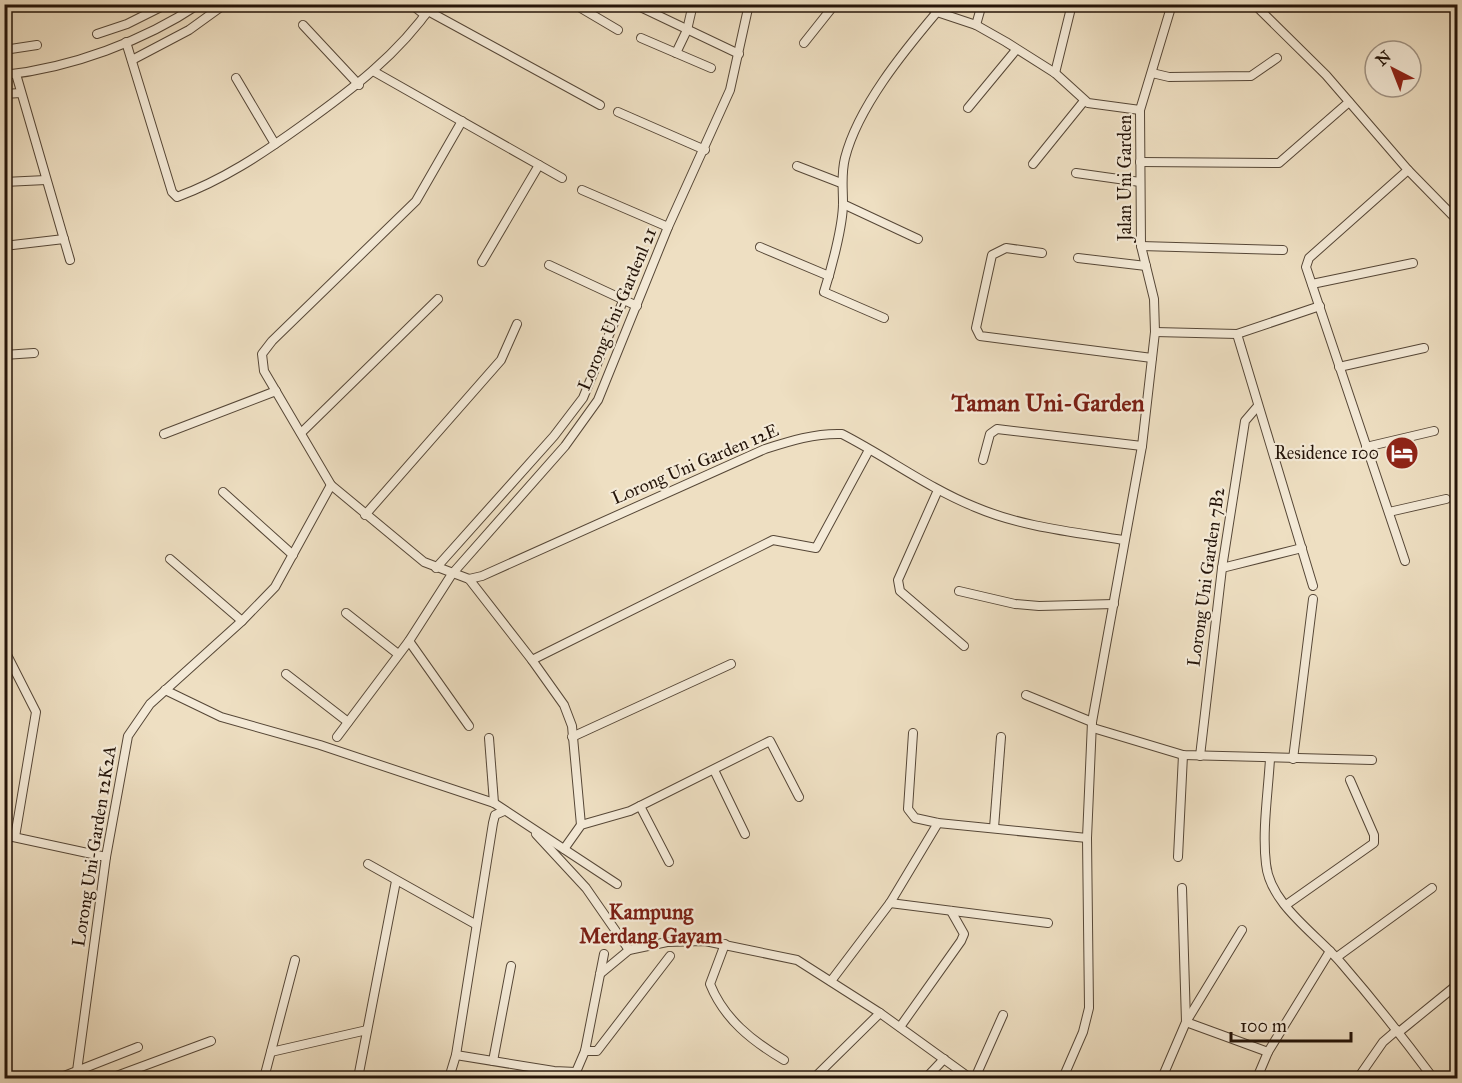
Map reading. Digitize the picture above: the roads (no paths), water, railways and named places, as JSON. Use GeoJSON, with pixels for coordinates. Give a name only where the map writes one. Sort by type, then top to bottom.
{"type":"FeatureCollection","features":[{"type":"Feature","properties":{"kind":"street"},"geometry":{"type":"LineString","coordinates":[[97,34],[127,24],[167,4]]}},
{"type":"Feature","properties":{"kind":"street"},"geometry":{"type":"LineString","coordinates":[[4,75],[75,61],[176,20],[199,4]]}},
{"type":"Feature","properties":{"kind":"street"},"geometry":{"type":"LineString","coordinates":[[132,60],[189,30],[225,4]]}},
{"type":"Feature","properties":{"kind":"street"},"geometry":{"type":"LineString","coordinates":[[411,4],[428,10],[600,105]]}},
{"type":"Feature","properties":{"kind":"street"},"geometry":{"type":"LineString","coordinates":[[574,4],[618,30]]}},
{"type":"Feature","properties":{"kind":"street"},"geometry":{"type":"LineString","coordinates":[[634,4],[739,54]]}},
{"type":"Feature","properties":{"kind":"street"},"geometry":{"type":"LineString","coordinates":[[676,53],[687,30],[693,4]]}},
{"type":"Feature","properties":{"kind":"street","name":"Lorong Uni-Gardenl 21"},"geometry":{"type":"LineString","coordinates":[[337,737],[409,641],[452,574],[565,446],[598,400],[668,227],[705,150],[730,90],[749,4]]}},
{"type":"Feature","properties":{"kind":"street"},"geometry":{"type":"LineString","coordinates":[[804,43],[835,4]]}},
{"type":"Feature","properties":{"kind":"street"},"geometry":{"type":"LineString","coordinates":[[927,4],[938,12],[976,25],[1054,73],[1084,101],[1093,105],[1140,110]]}},
{"type":"Feature","properties":{"kind":"street"},"geometry":{"type":"LineString","coordinates":[[976,25],[982,4]]}},
{"type":"Feature","properties":{"kind":"street"},"geometry":{"type":"LineString","coordinates":[[1054,73],[1072,4]]}},
{"type":"Feature","properties":{"kind":"street","name":"Jalan Uni Garden"},"geometry":{"type":"LineString","coordinates":[[1062,1078],[1083,1032],[1089,1008],[1086,838],[1093,725],[1142,446],[1155,332],[1154,299],[1141,246],[1140,110],[1172,4]]}},
{"type":"Feature","properties":{"kind":"street"},"geometry":{"type":"LineString","coordinates":[[1254,4],[1326,75],[1408,170],[1458,221]]}},
{"type":"Feature","properties":{"kind":"street"},"geometry":{"type":"LineString","coordinates":[[126,42],[172,192],[177,197],[232,172],[359,85],[428,10]]}},
{"type":"Feature","properties":{"kind":"street"},"geometry":{"type":"LineString","coordinates":[[884,318],[824,292],[843,204],[841,183],[845,156],[864,115],[886,77],[938,12]]}},
{"type":"Feature","properties":{"kind":"street"},"geometry":{"type":"LineString","coordinates":[[303,25],[359,85]]}},
{"type":"Feature","properties":{"kind":"street"},"geometry":{"type":"LineString","coordinates":[[641,38],[711,68]]}},
{"type":"Feature","properties":{"kind":"street"},"geometry":{"type":"LineString","coordinates":[[4,50],[37,45]]}},
{"type":"Feature","properties":{"kind":"street"},"geometry":{"type":"LineString","coordinates":[[968,108],[1016,50]]}},
{"type":"Feature","properties":{"kind":"street"},"geometry":{"type":"LineString","coordinates":[[1152,73],[1169,77],[1251,76],[1277,58]]}},
{"type":"Feature","properties":{"kind":"street"},"geometry":{"type":"LineString","coordinates":[[373,71],[562,178]]}},
{"type":"Feature","properties":{"kind":"street"},"geometry":{"type":"LineString","coordinates":[[16,74],[70,260]]}},
{"type":"Feature","properties":{"kind":"street"},"geometry":{"type":"LineString","coordinates":[[236,78],[275,144]]}},
{"type":"Feature","properties":{"kind":"street"},"geometry":{"type":"LineString","coordinates":[[4,94],[21,93]]}},
{"type":"Feature","properties":{"kind":"street"},"geometry":{"type":"LineString","coordinates":[[1033,164],[1084,101]]}},
{"type":"Feature","properties":{"kind":"street"},"geometry":{"type":"LineString","coordinates":[[1140,162],[1280,163],[1349,102]]}},
{"type":"Feature","properties":{"kind":"street"},"geometry":{"type":"LineString","coordinates":[[618,112],[705,150]]}},
{"type":"Feature","properties":{"kind":"street"},"geometry":{"type":"LineString","coordinates":[[462,121],[416,201],[261,354],[264,371],[332,485],[365,515],[424,562],[469,579],[564,705],[572,726],[581,825]]}},
{"type":"Feature","properties":{"kind":"street"},"geometry":{"type":"LineString","coordinates":[[482,262],[539,165]]}},
{"type":"Feature","properties":{"kind":"street"},"geometry":{"type":"LineString","coordinates":[[797,166],[841,183]]}},
{"type":"Feature","properties":{"kind":"street"},"geometry":{"type":"LineString","coordinates":[[1405,561],[1306,267],[1309,258],[1408,170]]}},
{"type":"Feature","properties":{"kind":"street"},"geometry":{"type":"LineString","coordinates":[[1076,173],[1140,182]]}},
{"type":"Feature","properties":{"kind":"street"},"geometry":{"type":"LineString","coordinates":[[4,182],[46,180]]}},
{"type":"Feature","properties":{"kind":"street"},"geometry":{"type":"LineString","coordinates":[[582,190],[668,227]]}},
{"type":"Feature","properties":{"kind":"street"},"geometry":{"type":"LineString","coordinates":[[843,204],[918,239]]}},
{"type":"Feature","properties":{"kind":"street"},"geometry":{"type":"LineString","coordinates":[[4,246],[64,239]]}},
{"type":"Feature","properties":{"kind":"street"},"geometry":{"type":"LineString","coordinates":[[1141,246],[1283,250]]}},
{"type":"Feature","properties":{"kind":"street"},"geometry":{"type":"LineString","coordinates":[[760,247],[829,276]]}},
{"type":"Feature","properties":{"kind":"street"},"geometry":{"type":"LineString","coordinates":[[1042,253],[1006,248],[992,255],[976,328],[980,336],[1152,358]]}},
{"type":"Feature","properties":{"kind":"street"},"geometry":{"type":"LineString","coordinates":[[1078,258],[1146,266]]}},
{"type":"Feature","properties":{"kind":"street"},"geometry":{"type":"LineString","coordinates":[[1312,284],[1413,263]]}},
{"type":"Feature","properties":{"kind":"street"},"geometry":{"type":"LineString","coordinates":[[549,265],[637,306]]}},
{"type":"Feature","properties":{"kind":"street"},"geometry":{"type":"LineString","coordinates":[[301,434],[438,299]]}},
{"type":"Feature","properties":{"kind":"street"},"geometry":{"type":"LineString","coordinates":[[436,568],[554,436],[591,383],[623,301]]}},
{"type":"Feature","properties":{"kind":"street"},"geometry":{"type":"LineString","coordinates":[[1155,332],[1237,334],[1320,306]]}},
{"type":"Feature","properties":{"kind":"street"},"geometry":{"type":"LineString","coordinates":[[365,515],[501,360],[517,324]]}},
{"type":"Feature","properties":{"kind":"street"},"geometry":{"type":"LineString","coordinates":[[1237,334],[1257,407],[1313,586]]}},
{"type":"Feature","properties":{"kind":"street"},"geometry":{"type":"LineString","coordinates":[[1339,367],[1424,348]]}},
{"type":"Feature","properties":{"kind":"street"},"geometry":{"type":"LineString","coordinates":[[4,355],[34,353]]}},
{"type":"Feature","properties":{"kind":"street"},"geometry":{"type":"LineString","coordinates":[[164,434],[276,391]]}},
{"type":"Feature","properties":{"kind":"street","name":"Lorong Uni Garden 7B2"},"geometry":{"type":"LineString","coordinates":[[1200,756],[1222,568],[1245,421],[1257,407]]}},
{"type":"Feature","properties":{"kind":"street"},"geometry":{"type":"LineString","coordinates":[[983,460],[990,434],[997,429],[1142,446]]}},
{"type":"Feature","properties":{"kind":"street"},"geometry":{"type":"LineString","coordinates":[[1366,447],[1434,431]]}},
{"type":"Feature","properties":{"kind":"street","name":"Lorong Uni Garden 12E"},"geometry":{"type":"LineString","coordinates":[[469,579],[482,576],[765,449],[800,438],[831,434],[842,435],[868,450]]}},
{"type":"Feature","properties":{"kind":"street"},"geometry":{"type":"LineString","coordinates":[[554,436],[565,446]]}},
{"type":"Feature","properties":{"kind":"street"},"geometry":{"type":"LineString","coordinates":[[532,660],[654,597],[773,540],[816,548],[868,450],[938,490],[991,513],[1038,527],[1124,540]]}},
{"type":"Feature","properties":{"kind":"street","name":"Lorong Uni-Garden 12K2A"},"geometry":{"type":"LineString","coordinates":[[77,1071],[106,857],[128,736],[150,704],[242,621],[275,587],[332,485]]}},
{"type":"Feature","properties":{"kind":"street"},"geometry":{"type":"LineString","coordinates":[[938,490],[898,580],[900,591],[964,646]]}},
{"type":"Feature","properties":{"kind":"street"},"geometry":{"type":"LineString","coordinates":[[223,492],[293,555]]}},
{"type":"Feature","properties":{"kind":"street"},"geometry":{"type":"LineString","coordinates":[[1389,512],[1446,499]]}},
{"type":"Feature","properties":{"kind":"street"},"geometry":{"type":"LineString","coordinates":[[1222,568],[1302,549]]}},
{"type":"Feature","properties":{"kind":"street"},"geometry":{"type":"LineString","coordinates":[[170,559],[242,621]]}},
{"type":"Feature","properties":{"kind":"street"},"geometry":{"type":"LineString","coordinates":[[959,591],[1027,605],[1114,604]]}},
{"type":"Feature","properties":{"kind":"street"},"geometry":{"type":"LineString","coordinates":[[1293,759],[1313,599]]}},
{"type":"Feature","properties":{"kind":"street"},"geometry":{"type":"LineString","coordinates":[[346,614],[398,654]]}},
{"type":"Feature","properties":{"kind":"street"},"geometry":{"type":"LineString","coordinates":[[409,641],[469,726]]}},
{"type":"Feature","properties":{"kind":"street"},"geometry":{"type":"LineString","coordinates":[[4,648],[36,712],[15,837]]}},
{"type":"Feature","properties":{"kind":"street"},"geometry":{"type":"LineString","coordinates":[[572,737],[731,664]]}},
{"type":"Feature","properties":{"kind":"street"},"geometry":{"type":"LineString","coordinates":[[286,674],[348,722]]}},
{"type":"Feature","properties":{"kind":"street"},"geometry":{"type":"LineString","coordinates":[[165,690],[221,717],[320,745],[494,803],[617,884]]}},
{"type":"Feature","properties":{"kind":"street"},"geometry":{"type":"LineString","coordinates":[[1026,695],[1093,725],[1184,755],[1372,760]]}},
{"type":"Feature","properties":{"kind":"street"},"geometry":{"type":"LineString","coordinates":[[914,733],[908,809],[915,818],[938,823],[1086,838]]}},
{"type":"Feature","properties":{"kind":"street"},"geometry":{"type":"LineString","coordinates":[[994,828],[1001,737]]}},
{"type":"Feature","properties":{"kind":"street"},"geometry":{"type":"LineString","coordinates":[[489,738],[494,803]]}},
{"type":"Feature","properties":{"kind":"street"},"geometry":{"type":"LineString","coordinates":[[564,849],[581,825],[614,817],[640,806],[770,741],[799,797]]}},
{"type":"Feature","properties":{"kind":"street"},"geometry":{"type":"LineString","coordinates":[[1178,857],[1184,755]]}},
{"type":"Feature","properties":{"kind":"street"},"geometry":{"type":"LineString","coordinates":[[1270,759],[1266,866],[1291,914],[1334,954],[1398,1031],[1433,1078]]}},
{"type":"Feature","properties":{"kind":"street"},"geometry":{"type":"LineString","coordinates":[[714,770],[745,834]]}},
{"type":"Feature","properties":{"kind":"street"},"geometry":{"type":"LineString","coordinates":[[1286,905],[1374,843],[1374,835],[1350,780]]}},
{"type":"Feature","properties":{"kind":"street"},"geometry":{"type":"LineString","coordinates":[[640,806],[669,862]]}},
{"type":"Feature","properties":{"kind":"street"},"geometry":{"type":"LineString","coordinates":[[449,1078],[456,1055],[495,815],[504,811]]}},
{"type":"Feature","properties":{"kind":"street"},"geometry":{"type":"LineString","coordinates":[[831,981],[890,903],[938,823]]}},
{"type":"Feature","properties":{"kind":"street"},"geometry":{"type":"LineString","coordinates":[[530,828],[550,853],[586,888],[630,950]]}},
{"type":"Feature","properties":{"kind":"street"},"geometry":{"type":"LineString","coordinates":[[4,835],[106,857]]}},
{"type":"Feature","properties":{"kind":"street"},"geometry":{"type":"LineString","coordinates":[[368,864],[476,924]]}},
{"type":"Feature","properties":{"kind":"street"},"geometry":{"type":"LineString","coordinates":[[358,1078],[396,880]]}},
{"type":"Feature","properties":{"kind":"street"},"geometry":{"type":"LineString","coordinates":[[1182,888],[1186,1022]]}},
{"type":"Feature","properties":{"kind":"street"},"geometry":{"type":"LineString","coordinates":[[1257,1078],[1268,1052],[1334,954],[1432,888]]}},
{"type":"Feature","properties":{"kind":"street"},"geometry":{"type":"LineString","coordinates":[[890,903],[1048,922]]}},
{"type":"Feature","properties":{"kind":"street"},"geometry":{"type":"LineString","coordinates":[[900,1027],[961,941],[964,934],[951,911]]}},
{"type":"Feature","properties":{"kind":"street"},"geometry":{"type":"LineString","coordinates":[[1162,1078],[1186,1022],[1242,930]]}},
{"type":"Feature","properties":{"kind":"street"},"geometry":{"type":"LineString","coordinates":[[600,975],[630,950],[667,942],[705,941],[797,960],[880,1013],[970,1078]]}},
{"type":"Feature","properties":{"kind":"street"},"geometry":{"type":"LineString","coordinates":[[725,944],[710,984],[714,995],[737,1027],[784,1060]]}},
{"type":"Feature","properties":{"kind":"street"},"geometry":{"type":"LineString","coordinates":[[456,1055],[578,1075],[585,1051],[604,954]]}},
{"type":"Feature","properties":{"kind":"street"},"geometry":{"type":"LineString","coordinates":[[585,1051],[597,1051],[670,956]]}},
{"type":"Feature","properties":{"kind":"street"},"geometry":{"type":"LineString","coordinates":[[264,1078],[295,960]]}},
{"type":"Feature","properties":{"kind":"street"},"geometry":{"type":"LineString","coordinates":[[493,1061],[511,966]]}},
{"type":"Feature","properties":{"kind":"street"},"geometry":{"type":"LineString","coordinates":[[1358,1078],[1383,1042],[1458,984]]}},
{"type":"Feature","properties":{"kind":"street"},"geometry":{"type":"LineString","coordinates":[[814,1078],[880,1013]]}},
{"type":"Feature","properties":{"kind":"street"},"geometry":{"type":"LineString","coordinates":[[975,1078],[1003,1015]]}},
{"type":"Feature","properties":{"kind":"street"},"geometry":{"type":"LineString","coordinates":[[1186,1022],[1268,1052]]}},
{"type":"Feature","properties":{"kind":"street"},"geometry":{"type":"LineString","coordinates":[[271,1052],[367,1030]]}},
{"type":"Feature","properties":{"kind":"street"},"geometry":{"type":"LineString","coordinates":[[111,1078],[211,1041]]}},
{"type":"Feature","properties":{"kind":"street"},"geometry":{"type":"LineString","coordinates":[[59,1078],[138,1047]]}},
{"type":"Feature","properties":{"kind":"street"},"geometry":{"type":"LineString","coordinates":[[926,1078],[944,1059]]}},
{"type":"Feature","properties":{"kind":"place","name":"Residence 100"},"geometry":{"type":"Point","coordinates":[1402,453]}},
{"type":"Feature","properties":{"kind":"district","name":"Taman Uni-Garden"},"geometry":{"type":"Point","coordinates":[1048,403]}},
{"type":"Feature","properties":{"kind":"district","name":"Kampung Merdang Gayam"},"geometry":{"type":"Point","coordinates":[651,924]}}]}
